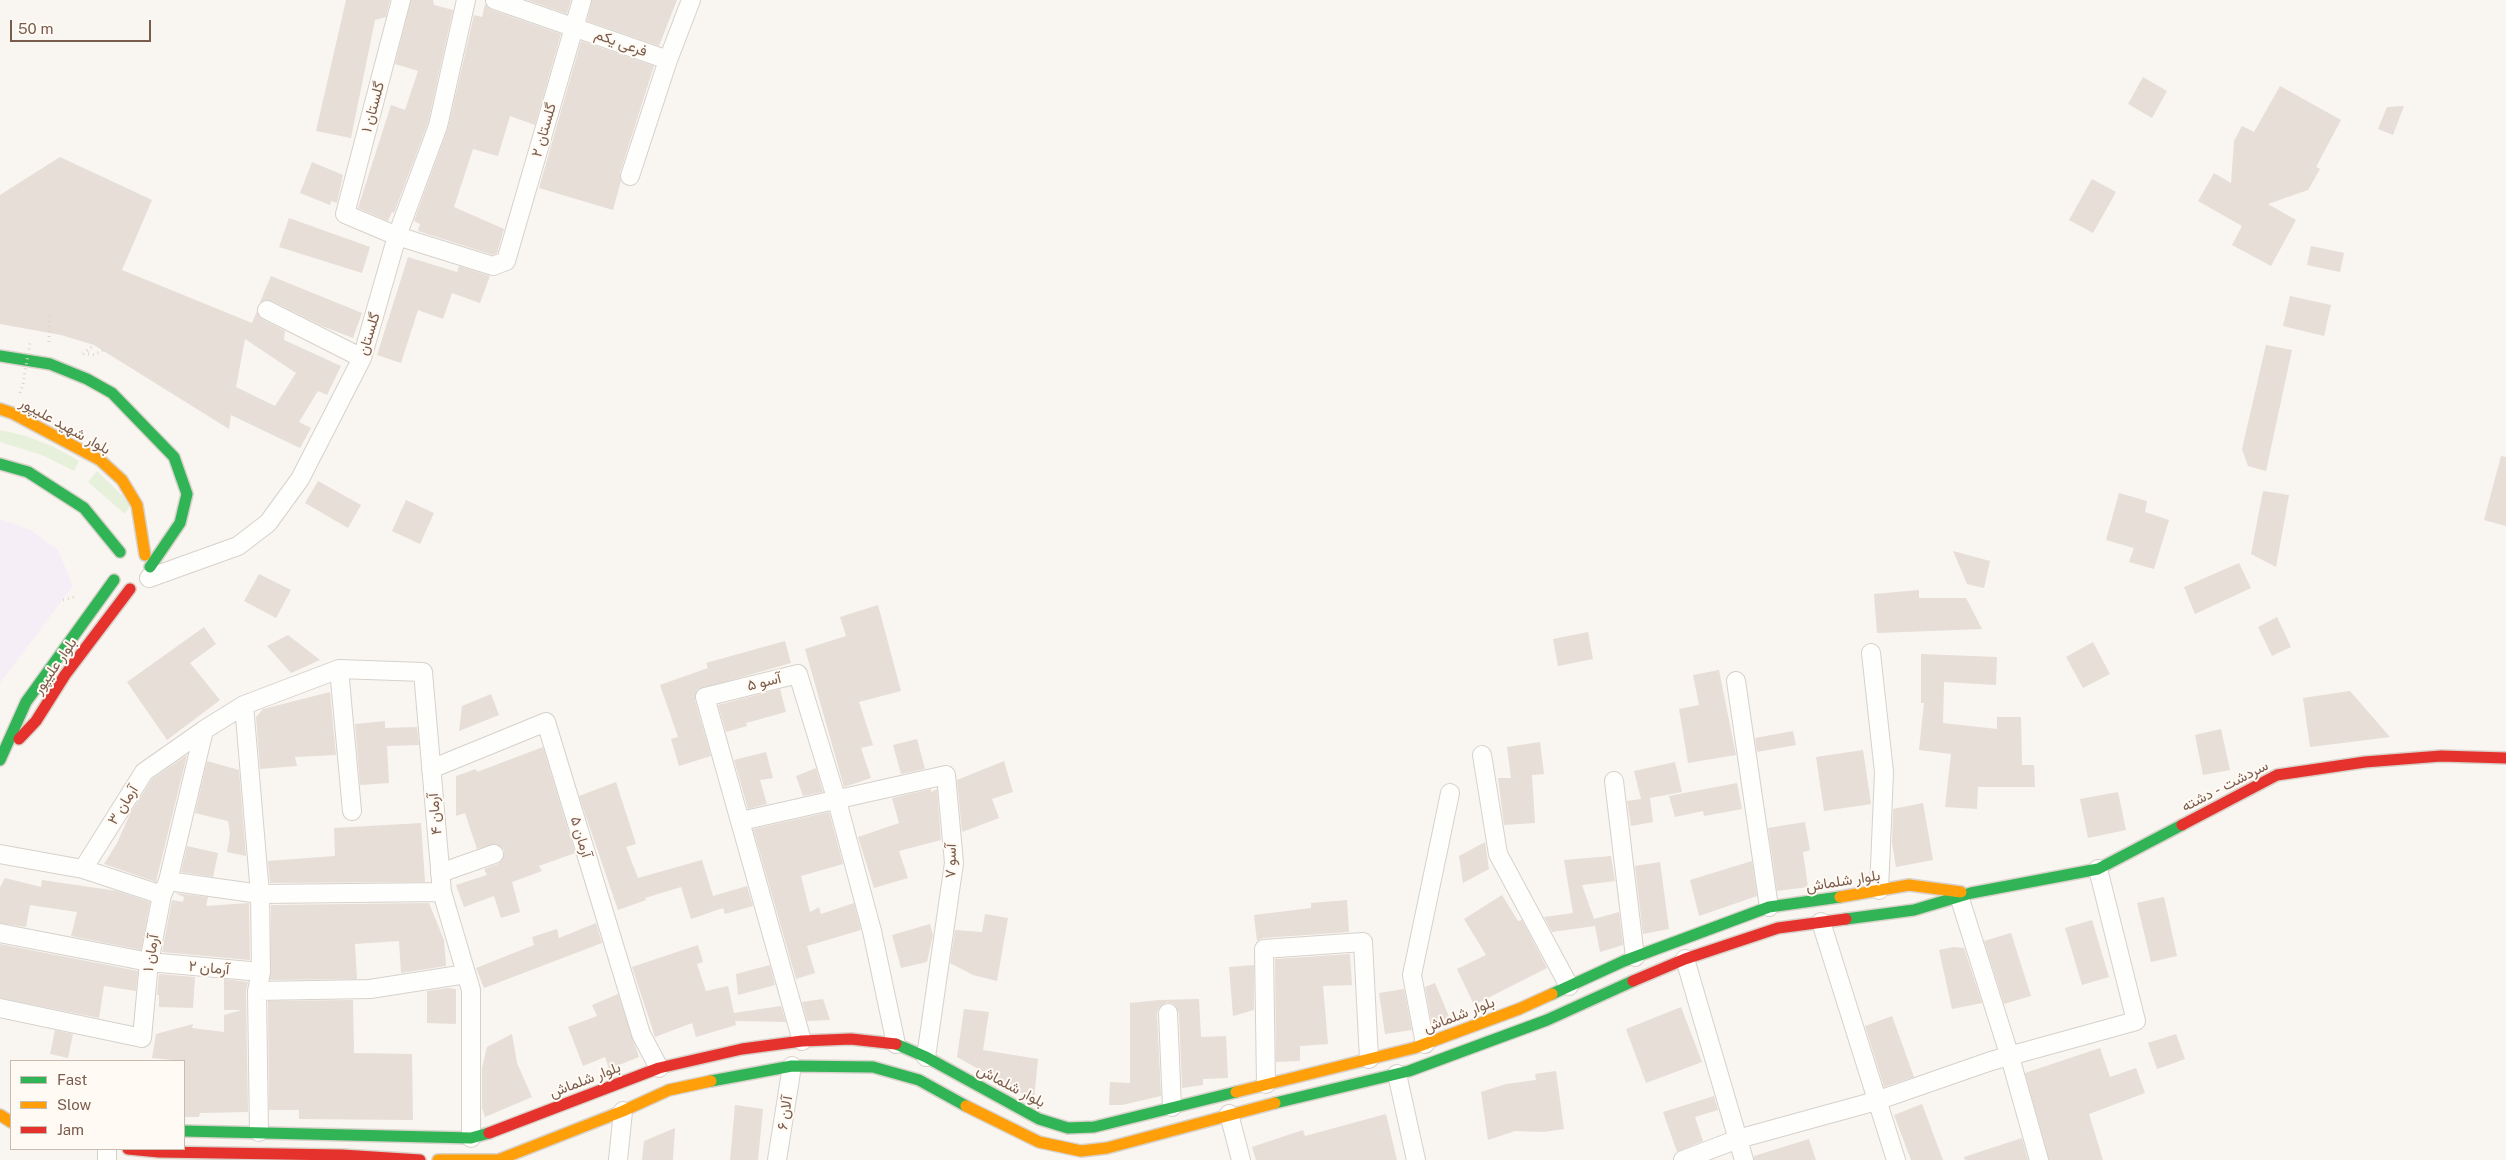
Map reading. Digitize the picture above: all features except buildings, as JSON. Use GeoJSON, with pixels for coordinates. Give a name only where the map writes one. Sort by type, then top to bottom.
{"type":"FeatureCollection","features":[{"type":"Feature","properties":{"kind":"main road"},"geometry":{"type":"LineString","coordinates":[[0,356],[50,364],[86,378],[112,393],[174,457],[187,494],[180,523],[141,586],[130,589],[123,588],[114,580],[111,564],[120,552],[133,549],[145,555],[149,572]]}},
{"type":"Feature","properties":{"kind":"main road","name":"بلوار شهید علیپور"},"geometry":{"type":"LineString","coordinates":[[0,409],[12,413],[100,460],[122,480],[137,505],[145,555]]}},
{"type":"Feature","properties":{"kind":"main road"},"geometry":{"type":"LineString","coordinates":[[0,464],[28,472],[84,508],[120,552]]}},
{"type":"Feature","properties":{"kind":"main road","name":"بلوار علیپور"},"geometry":{"type":"LineString","coordinates":[[0,758],[26,702],[114,580]]}},
{"type":"Feature","properties":{"kind":"main road","name":"بلوار علیپور"},"geometry":{"type":"LineString","coordinates":[[0,758],[36,721],[65,675],[130,589]]}},
{"type":"Feature","properties":{"kind":"main road","name":"سردشت - دشته"},"geometry":{"type":"LineString","coordinates":[[1965,895],[2098,869],[2277,775],[2365,762],[2441,756],[2506,758]]}},
{"type":"Feature","properties":{"kind":"main road","name":"بلوار شلماش"},"geometry":{"type":"LineString","coordinates":[[185,1131],[471,1138],[496,1131],[659,1068],[742,1049],[802,1041],[851,1038],[896,1044],[926,1057],[1039,1119],[1068,1128],[1094,1128],[1425,1044],[1519,1009],[1635,957],[1769,907],[1859,896],[1908,885],[1965,895]]}},
{"type":"Feature","properties":{"kind":"main road"},"geometry":{"type":"LineString","coordinates":[[438,1160],[498,1160],[623,1111],[669,1090],[768,1068],[792,1066],[873,1067],[919,1080],[993,1121],[1039,1142],[1096,1155],[1228,1114],[1397,1074],[1547,1020],[1576,1004],[1685,959],[1778,928],[1914,910],[1965,895]]}},
{"type":"Feature","properties":{"kind":"main road"},"geometry":{"type":"LineString","coordinates":[[1859,896],[1855,904],[1863,916]]}},
{"type":"Feature","properties":{"kind":"main road"},"geometry":{"type":"LineString","coordinates":[[1843,898],[1848,906],[1846,919]]}},
{"type":"Feature","properties":{"kind":"main road"},"geometry":{"type":"LineString","coordinates":[[166,1150],[184,1153],[420,1160]]}},
{"type":"Feature","properties":{"kind":"street","name":"گلستان ۱"},"geometry":{"type":"LineString","coordinates":[[397,236],[345,214],[401,0]]}},
{"type":"Feature","properties":{"kind":"street","name":"گلستان"},"geometry":{"type":"LineString","coordinates":[[149,572],[238,546],[268,523],[300,479],[362,358],[397,236],[438,126],[466,0]]}},
{"type":"Feature","properties":{"kind":"street","name":"فرعی یکم"},"geometry":{"type":"LineString","coordinates":[[495,0],[575,26],[668,60]]}},
{"type":"Feature","properties":{"kind":"street","name":"گلستان ۲"},"geometry":{"type":"LineString","coordinates":[[397,236],[493,266],[506,261],[582,0]]}},
{"type":"Feature","properties":{"kind":"street"},"geometry":{"type":"LineString","coordinates":[[630,176],[668,60],[691,0]]}},
{"type":"Feature","properties":{"kind":"street"},"geometry":{"type":"LineString","coordinates":[[266,310],[362,358]]}},
{"type":"Feature","properties":{"kind":"street"},"geometry":{"type":"LineString","coordinates":[[1871,653],[1884,772],[1879,890]]}},
{"type":"Feature","properties":{"kind":"street"},"geometry":{"type":"LineString","coordinates":[[340,669],[352,810]]}},
{"type":"Feature","properties":{"kind":"street","name":"آرمان ۴"},"geometry":{"type":"LineString","coordinates":[[244,706],[340,669],[423,672],[442,892],[471,990],[471,1138]]}},
{"type":"Feature","properties":{"kind":"street","name":"آسو ۵"},"geometry":{"type":"LineString","coordinates":[[802,1041],[705,698],[798,674],[837,801],[872,932],[896,1044]]}},
{"type":"Feature","properties":{"kind":"street"},"geometry":{"type":"LineString","coordinates":[[1736,681],[1769,907]]}},
{"type":"Feature","properties":{"kind":"street"},"geometry":{"type":"LineString","coordinates":[[244,706],[260,894],[261,972],[258,992],[259,1132]]}},
{"type":"Feature","properties":{"kind":"street","name":"آرمان ۳"},"geometry":{"type":"LineString","coordinates":[[83,869],[144,772],[204,730],[244,706]]}},
{"type":"Feature","properties":{"kind":"street","name":"آرمان ۵"},"geometry":{"type":"LineString","coordinates":[[432,769],[546,722],[641,1034],[659,1068]]}},
{"type":"Feature","properties":{"kind":"street","name":"آرمان ۱"},"geometry":{"type":"LineString","coordinates":[[0,1008],[142,1038],[148,962],[204,730]]}},
{"type":"Feature","properties":{"kind":"street"},"geometry":{"type":"LineString","coordinates":[[1482,755],[1498,854],[1568,986]]}},
{"type":"Feature","properties":{"kind":"street","name":"آسو ۷"},"geometry":{"type":"LineString","coordinates":[[837,801],[946,775],[954,863],[926,1057]]}},
{"type":"Feature","properties":{"kind":"street"},"geometry":{"type":"LineString","coordinates":[[1614,782],[1635,957]]}},
{"type":"Feature","properties":{"kind":"street"},"geometry":{"type":"LineString","coordinates":[[1425,1044],[1412,975],[1450,793]]}},
{"type":"Feature","properties":{"kind":"street"},"geometry":{"type":"LineString","coordinates":[[741,821],[837,801]]}},
{"type":"Feature","properties":{"kind":"street"},"geometry":{"type":"LineString","coordinates":[[0,854],[83,869],[165,888],[260,894],[442,892]]}},
{"type":"Feature","properties":{"kind":"street"},"geometry":{"type":"LineString","coordinates":[[440,874],[494,854]]}},
{"type":"Feature","properties":{"kind":"street"},"geometry":{"type":"LineString","coordinates":[[1683,1160],[1738,1140],[1876,1101],[2010,1057],[2136,1021],[2098,869]]}},
{"type":"Feature","properties":{"kind":"street"},"geometry":{"type":"LineString","coordinates":[[1965,895],[2039,1160]]}},
{"type":"Feature","properties":{"kind":"street"},"geometry":{"type":"LineString","coordinates":[[1821,922],[1896,1160]]}},
{"type":"Feature","properties":{"kind":"street","name":"آرمان ۲"},"geometry":{"type":"LineString","coordinates":[[0,933],[148,962],[261,972]]}},
{"type":"Feature","properties":{"kind":"street"},"geometry":{"type":"LineString","coordinates":[[1266,1084],[1264,950],[1363,942],[1369,1059]]}},
{"type":"Feature","properties":{"kind":"street"},"geometry":{"type":"LineString","coordinates":[[1685,959],[1744,1160]]}},
{"type":"Feature","properties":{"kind":"street"},"geometry":{"type":"LineString","coordinates":[[258,992],[370,989],[466,974]]}},
{"type":"Feature","properties":{"kind":"street"},"geometry":{"type":"LineString","coordinates":[[1168,1014],[1172,1108]]}},
{"type":"Feature","properties":{"kind":"street","name":"آلان ۶"},"geometry":{"type":"LineString","coordinates":[[777,1160],[792,1066]]}},
{"type":"Feature","properties":{"kind":"street"},"geometry":{"type":"LineString","coordinates":[[1397,1074],[1416,1160]]}},
{"type":"Feature","properties":{"kind":"street"},"geometry":{"type":"LineString","coordinates":[[618,1160],[623,1111]]}},
{"type":"Feature","properties":{"kind":"street"},"geometry":{"type":"LineString","coordinates":[[1228,1114],[1242,1160]]}},
{"type":"Feature","properties":{"kind":"path"},"geometry":{"type":"LineString","coordinates":[[49,346],[50,312]]}},
{"type":"Feature","properties":{"kind":"path"},"geometry":{"type":"LineString","coordinates":[[23,384],[30,343]]}},
{"type":"Feature","properties":{"kind":"path"},"geometry":{"type":"LineString","coordinates":[[94,345],[84,354],[94,355],[103,350]]}},
{"type":"Feature","properties":{"kind":"shaded area"},"geometry":{"type":"Polygon","coordinates":[[[0,519],[31,530],[58,550],[73,586],[0,683],[0,519]]]}},
{"type":"Feature","properties":{"kind":"green space"},"geometry":{"type":"Polygon","coordinates":[[[0,430],[26,436],[54,447],[79,461],[74,471],[42,455],[0,442],[0,430]]]}},
{"type":"Feature","properties":{"kind":"green space"},"geometry":{"type":"Polygon","coordinates":[[[97,471],[131,504],[125,514],[88,482],[97,471]]]}},
{"type":"Feature","properties":{"kind":"traffic: fast"},"geometry":{"type":"LineString","coordinates":[[0,356],[50,364],[87,379],[112,393],[174,457],[187,494],[180,523],[150,567]]}},
{"type":"Feature","properties":{"kind":"traffic: fast"},"geometry":{"type":"LineString","coordinates":[[0,464],[28,472],[84,508],[120,552]]}},
{"type":"Feature","properties":{"kind":"traffic: fast"},"geometry":{"type":"LineString","coordinates":[[0,760],[26,702],[114,580]]}},
{"type":"Feature","properties":{"kind":"traffic: fast"},"geometry":{"type":"LineString","coordinates":[[1846,919],[1914,910],[1971,893],[2098,869],[2182,825]]}},
{"type":"Feature","properties":{"kind":"traffic: fast"},"geometry":{"type":"LineString","coordinates":[[1552,994],[1624,961],[1769,907],[1840,897]]}},
{"type":"Feature","properties":{"kind":"traffic: fast"},"geometry":{"type":"LineString","coordinates":[[1275,1103],[1409,1071],[1547,1020],[1633,981]]}},
{"type":"Feature","properties":{"kind":"traffic: fast"},"geometry":{"type":"LineString","coordinates":[[896,1044],[926,1057],[1039,1119],[1068,1128],[1094,1127],[1236,1092]]}},
{"type":"Feature","properties":{"kind":"traffic: fast"},"geometry":{"type":"LineString","coordinates":[[711,1081],[792,1066],[873,1067],[919,1080],[966,1106]]}},
{"type":"Feature","properties":{"kind":"traffic: fast"},"geometry":{"type":"LineString","coordinates":[[185,1131],[471,1138],[489,1133]]}},
{"type":"Feature","properties":{"kind":"traffic: slow"},"geometry":{"type":"LineString","coordinates":[[0,409],[12,413],[100,460],[122,480],[137,505],[145,555]]}},
{"type":"Feature","properties":{"kind":"traffic: slow"},"geometry":{"type":"LineString","coordinates":[[1840,897],[1909,885],[1961,892]]}},
{"type":"Feature","properties":{"kind":"traffic: slow"},"geometry":{"type":"LineString","coordinates":[[1236,1092],[1414,1048],[1519,1009],[1552,994]]}},
{"type":"Feature","properties":{"kind":"traffic: slow"},"geometry":{"type":"LineString","coordinates":[[438,1160],[498,1160],[623,1111],[669,1090],[711,1081]]}},
{"type":"Feature","properties":{"kind":"traffic: slow"},"geometry":{"type":"LineString","coordinates":[[966,1106],[1039,1142],[1081,1151],[1107,1148],[1275,1103]]}},
{"type":"Feature","properties":{"kind":"traffic: slow"},"geometry":{"type":"LineString","coordinates":[[0,1115],[10,1121]]}},
{"type":"Feature","properties":{"kind":"traffic: jam"},"geometry":{"type":"LineString","coordinates":[[19,739],[36,721],[65,675],[130,589]]}},
{"type":"Feature","properties":{"kind":"traffic: jam"},"geometry":{"type":"LineString","coordinates":[[2182,825],[2277,775],[2365,762],[2441,756],[2506,758]]}},
{"type":"Feature","properties":{"kind":"traffic: jam"},"geometry":{"type":"LineString","coordinates":[[1633,981],[1685,959],[1778,928],[1846,919]]}},
{"type":"Feature","properties":{"kind":"traffic: jam"},"geometry":{"type":"LineString","coordinates":[[489,1133],[659,1068],[742,1049],[802,1041],[851,1039],[896,1044]]}},
{"type":"Feature","properties":{"kind":"traffic: jam"},"geometry":{"type":"LineString","coordinates":[[138,1150],[342,1155],[420,1160]]}}]}
